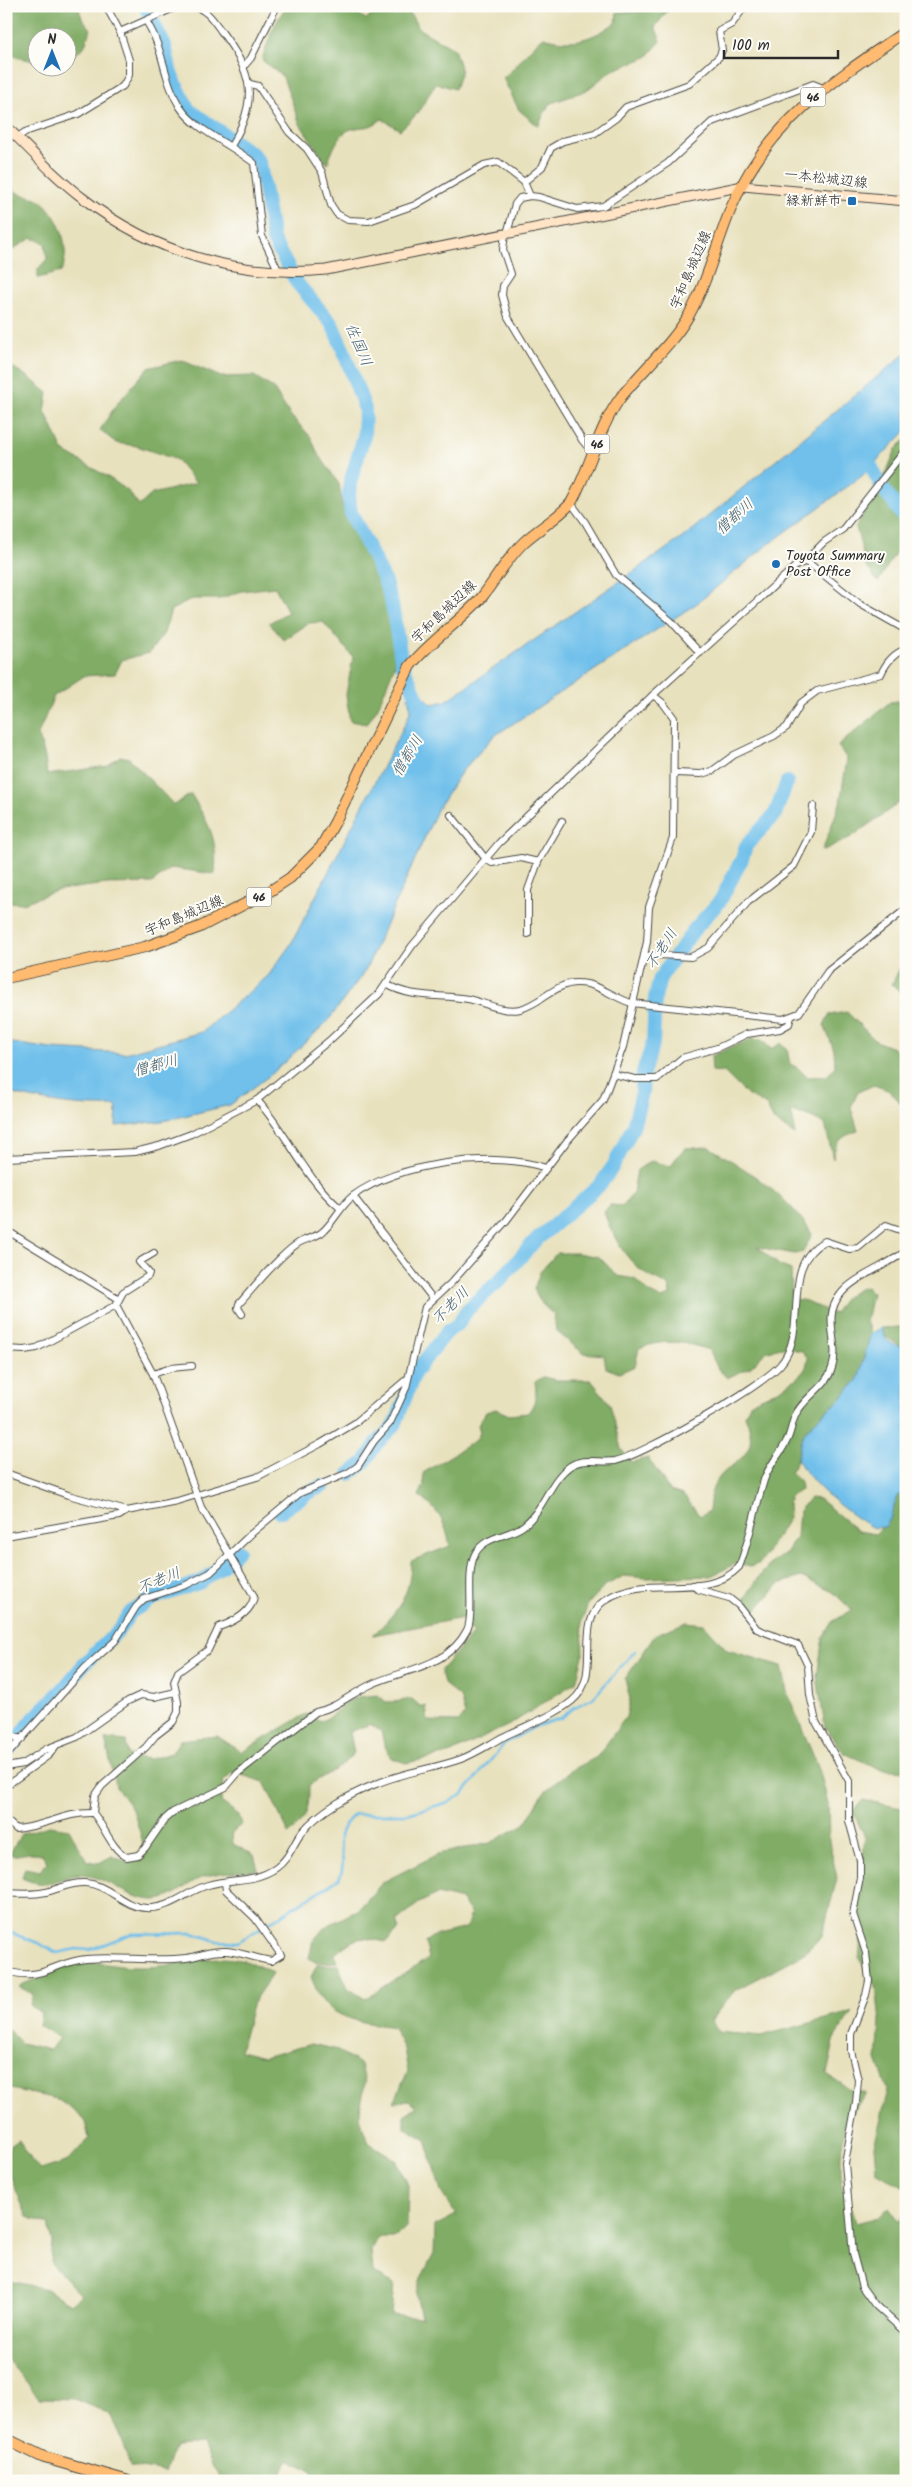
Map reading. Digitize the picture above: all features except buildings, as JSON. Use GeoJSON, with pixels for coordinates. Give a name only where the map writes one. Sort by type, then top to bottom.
{"type":"FeatureCollection","features":[{"type":"Feature","properties":{"kind":"highway"},"geometry":{"type":"LineString","coordinates":[[6,2439],[42,2457],[127,2481]]}},
{"type":"Feature","properties":{"kind":"main road","name":"宇和島城辺線"},"geometry":{"type":"LineString","coordinates":[[6,978],[169,940],[252,900],[290,878],[321,846],[378,737],[406,675],[422,652],[481,598],[520,546],[562,513],[571,503],[580,487],[604,428],[621,397],[676,335],[689,315],[704,281],[732,204],[773,139],[793,116],[823,88],[906,31]]}},
{"type":"Feature","properties":{"kind":"street"},"geometry":{"type":"LineString","coordinates":[[18,137],[25,132],[78,114],[123,86],[129,75],[129,60],[120,32],[106,6]]}},
{"type":"Feature","properties":{"kind":"street"},"geometry":{"type":"LineString","coordinates":[[120,32],[178,6]]}},
{"type":"Feature","properties":{"kind":"street"},"geometry":{"type":"LineString","coordinates":[[190,6],[206,11],[245,65],[250,84],[243,124],[231,146]]}},
{"type":"Feature","properties":{"kind":"street"},"geometry":{"type":"LineString","coordinates":[[245,65],[251,58],[276,6]]}},
{"type":"Feature","properties":{"kind":"street"},"geometry":{"type":"LineString","coordinates":[[524,182],[542,167],[551,148],[562,141],[595,134],[626,108],[689,84],[707,70],[719,57],[722,50],[719,31],[732,24],[744,6]]}},
{"type":"Feature","properties":{"kind":"street"},"geometry":{"type":"LineString","coordinates":[[146,21],[156,36],[164,70],[181,108],[192,121],[254,163],[262,236],[279,272]]}},
{"type":"Feature","properties":{"kind":"street"},"geometry":{"type":"LineString","coordinates":[[250,84],[258,86],[289,132],[308,149],[322,172],[331,205],[337,214],[348,220],[368,220],[415,205],[484,165],[498,162],[524,182],[530,196]]}},
{"type":"Feature","properties":{"kind":"street"},"geometry":{"type":"LineString","coordinates":[[594,450],[582,440],[508,317],[502,294],[511,274],[503,250],[515,204],[520,198],[530,196],[577,210],[603,206],[668,163],[712,122],[812,84],[823,88]]}},
{"type":"Feature","properties":{"kind":"street","name":"一本松城辺線"},"geometry":{"type":"LineString","coordinates":[[6,126],[82,198],[108,217],[135,232],[200,259],[239,268],[279,272],[326,270],[743,186],[906,201]]}},
{"type":"Feature","properties":{"kind":"street"},"geometry":{"type":"LineString","coordinates":[[6,1158],[135,1152],[159,1146],[191,1134],[257,1100],[367,1007],[386,984],[412,946],[485,858],[553,789],[652,695],[797,565],[804,562],[843,528],[906,449]]}},
{"type":"Feature","properties":{"kind":"street"},"geometry":{"type":"LineString","coordinates":[[571,503],[585,522],[616,575],[671,621],[700,653]]}},
{"type":"Feature","properties":{"kind":"street"},"geometry":{"type":"LineString","coordinates":[[804,562],[810,564],[860,604],[906,630]]}},
{"type":"Feature","properties":{"kind":"street"},"geometry":{"type":"LineString","coordinates":[[675,773],[701,774],[712,771],[734,755],[774,736],[787,727],[801,703],[817,691],[881,674],[886,664],[899,651],[906,648]]}},
{"type":"Feature","properties":{"kind":"street"},"geometry":{"type":"LineString","coordinates":[[6,1756],[85,1668],[115,1641],[136,1607],[144,1599],[186,1585],[210,1573],[252,1532],[300,1493],[348,1473],[358,1466],[374,1441],[390,1423],[408,1378],[425,1307],[506,1221],[546,1168],[603,1100],[623,1047],[631,1003],[644,956],[649,908],[672,838],[675,773],[674,718],[663,703],[652,695]]}},
{"type":"Feature","properties":{"kind":"street"},"geometry":{"type":"LineString","coordinates":[[644,956],[692,957],[708,948],[748,902],[794,866],[811,832],[813,806]]}},
{"type":"Feature","properties":{"kind":"street"},"geometry":{"type":"LineString","coordinates":[[451,815],[485,858],[492,863],[521,858],[538,862]]}},
{"type":"Feature","properties":{"kind":"street"},"geometry":{"type":"LineString","coordinates":[[528,934],[526,900],[538,862],[562,821]]}},
{"type":"Feature","properties":{"kind":"street"},"geometry":{"type":"LineString","coordinates":[[386,984],[396,990],[423,996],[467,999],[508,1009],[520,1009],[564,985],[576,982],[588,983],[614,998],[631,1003],[769,1019],[791,1017],[806,1006],[828,971],[906,909]]}},
{"type":"Feature","properties":{"kind":"street"},"geometry":{"type":"LineString","coordinates":[[613,1074],[635,1079],[657,1079],[682,1058],[717,1048],[747,1034],[780,1029],[789,1024],[791,1017]]}},
{"type":"Feature","properties":{"kind":"street"},"geometry":{"type":"LineString","coordinates":[[257,1100],[276,1122],[308,1173],[329,1199],[340,1208]]}},
{"type":"Feature","properties":{"kind":"street"},"geometry":{"type":"LineString","coordinates":[[242,1314],[238,1308],[239,1304],[293,1247],[323,1232],[340,1208],[353,1196],[376,1182],[403,1173],[457,1162],[494,1159],[546,1168]]}},
{"type":"Feature","properties":{"kind":"street"},"geometry":{"type":"LineString","coordinates":[[353,1196],[433,1299]]}},
{"type":"Feature","properties":{"kind":"street"},"geometry":{"type":"LineString","coordinates":[[6,1820],[16,1829],[26,1828],[81,1812],[93,1813],[103,1824],[118,1853],[127,1858],[138,1855],[165,1818],[173,1812],[226,1787],[238,1773],[316,1712],[330,1709],[356,1691],[388,1676],[426,1666],[439,1659],[457,1644],[468,1629],[471,1573],[474,1555],[482,1544],[521,1528],[534,1517],[562,1474],[571,1465],[583,1461],[615,1461],[672,1435],[748,1389],[780,1365],[791,1344],[798,1306],[798,1281],[803,1262],[817,1244],[825,1240],[849,1249],[858,1248],[886,1225],[906,1232]]}},
{"type":"Feature","properties":{"kind":"street"},"geometry":{"type":"LineString","coordinates":[[6,1230],[117,1302],[153,1374],[196,1495],[229,1556],[254,1596],[253,1603],[246,1612],[219,1627],[208,1650],[178,1672],[174,1682],[178,1712],[173,1722],[155,1736],[146,1747],[102,1786],[95,1796],[93,1813]]}},
{"type":"Feature","properties":{"kind":"street"},"geometry":{"type":"LineString","coordinates":[[6,1893],[45,1892],[69,1884],[86,1883],[103,1888],[129,1903],[145,1908],[162,1907],[208,1885],[258,1878],[277,1867],[292,1850],[300,1834],[310,1824],[355,1793],[402,1774],[464,1758],[573,1700],[584,1687],[588,1674],[590,1623],[596,1608],[605,1600],[618,1593],[650,1585],[715,1583],[728,1578],[739,1567],[770,1463],[785,1446],[795,1416],[801,1405],[826,1379],[833,1368],[831,1314],[841,1294],[906,1251]]}},
{"type":"Feature","properties":{"kind":"street"},"geometry":{"type":"LineString","coordinates":[[6,1349],[24,1350],[37,1348],[117,1302],[123,1292],[148,1276],[149,1274],[139,1262],[154,1253]]}},
{"type":"Feature","properties":{"kind":"street"},"geometry":{"type":"LineString","coordinates":[[153,1374],[171,1368],[192,1366]]}},
{"type":"Feature","properties":{"kind":"street"},"geometry":{"type":"LineString","coordinates":[[6,1536],[119,1516],[127,1511],[196,1495],[257,1477],[344,1430],[408,1378]]}},
{"type":"Feature","properties":{"kind":"street"},"geometry":{"type":"LineString","coordinates":[[6,1473],[68,1495],[127,1511]]}},
{"type":"Feature","properties":{"kind":"street"},"geometry":{"type":"LineString","coordinates":[[693,1585],[697,1590],[729,1598],[739,1606],[757,1629],[798,1645],[808,1666],[810,1695],[816,1722],[849,1781],[849,1820],[860,1861],[860,1878],[853,1914],[869,1966],[866,1995],[851,2034],[851,2051],[858,2080],[856,2103],[846,2148],[850,2235],[862,2287],[875,2305],[906,2333]]}},
{"type":"Feature","properties":{"kind":"street"},"geometry":{"type":"LineString","coordinates":[[6,1767],[22,1764],[91,1729],[128,1701],[141,1695],[154,1697],[176,1692]]}},
{"type":"Feature","properties":{"kind":"street"},"geometry":{"type":"LineString","coordinates":[[6,1734],[22,1739]]}},
{"type":"Feature","properties":{"kind":"street"},"geometry":{"type":"LineString","coordinates":[[6,1786],[49,1755],[56,1746]]}},
{"type":"Feature","properties":{"kind":"street"},"geometry":{"type":"LineString","coordinates":[[6,1971],[40,1974],[53,1970],[66,1962],[89,1959],[188,1958],[210,1950],[229,1951],[271,1961],[281,1955],[255,1918],[226,1890],[225,1883]]}},
{"type":"Feature","properties":{"kind":"green space"},"geometry":{"type":"Polygon","coordinates":[[[6,6],[78,6],[82,18],[91,29],[84,47],[78,52],[78,28],[28,28],[28,60],[6,54],[6,6]]]}},
{"type":"Feature","properties":{"kind":"green space"},"geometry":{"type":"Polygon","coordinates":[[[286,6],[351,6],[355,12],[366,19],[386,6],[406,6],[419,29],[454,49],[461,71],[455,89],[436,83],[417,114],[400,130],[382,119],[370,126],[347,131],[339,138],[327,164],[300,124],[283,77],[262,60],[272,30],[286,6]]]}},
{"type":"Feature","properties":{"kind":"green space"},"geometry":{"type":"Polygon","coordinates":[[[651,6],[671,6],[655,27],[661,41],[647,57],[611,71],[587,90],[549,104],[538,126],[519,110],[503,78],[538,41],[544,37],[554,40],[573,41],[591,37],[616,22],[617,12],[640,12],[651,6]]]}},
{"type":"Feature","properties":{"kind":"green space"},"geometry":{"type":"Polygon","coordinates":[[[6,183],[18,193],[39,199],[54,215],[65,244],[64,263],[61,272],[38,278],[38,269],[47,259],[45,243],[32,238],[6,253],[6,183]]]}},
{"type":"Feature","properties":{"kind":"green space"},"geometry":{"type":"Polygon","coordinates":[[[181,360],[221,377],[254,376],[273,388],[290,415],[311,437],[317,452],[339,484],[342,504],[402,626],[394,667],[378,707],[367,724],[350,721],[346,695],[353,657],[323,622],[309,623],[284,640],[269,623],[288,612],[275,587],[242,591],[219,599],[193,599],[171,610],[164,633],[149,653],[122,660],[115,674],[84,676],[54,696],[38,734],[45,757],[47,775],[107,766],[120,756],[129,758],[174,805],[191,794],[211,832],[215,850],[215,874],[171,868],[152,883],[107,884],[59,890],[23,903],[6,902],[6,363],[48,393],[45,411],[63,451],[128,491],[139,506],[152,494],[196,483],[177,460],[137,446],[116,443],[100,430],[116,405],[148,368],[181,360]]]}},
{"type":"Feature","properties":{"kind":"green space"},"geometry":{"type":"Polygon","coordinates":[[[906,439],[906,535],[878,582],[866,566],[856,527],[886,473],[896,449],[906,439]]]}},
{"type":"Feature","properties":{"kind":"green space"},"geometry":{"type":"Polygon","coordinates":[[[906,700],[906,798],[851,837],[822,851],[840,803],[847,759],[838,746],[890,702],[906,700]]]}},
{"type":"Feature","properties":{"kind":"green space"},"geometry":{"type":"Polygon","coordinates":[[[906,964],[906,998],[892,984],[900,968],[906,964]]]}},
{"type":"Feature","properties":{"kind":"green space"},"geometry":{"type":"Polygon","coordinates":[[[847,1012],[876,1041],[893,1048],[906,1062],[906,1109],[890,1091],[874,1085],[858,1092],[851,1107],[858,1131],[840,1140],[833,1159],[825,1124],[807,1115],[791,1112],[795,1135],[774,1121],[766,1105],[747,1095],[724,1072],[712,1071],[711,1056],[751,1039],[762,1040],[771,1049],[781,1043],[787,1049],[790,1064],[798,1068],[807,1077],[827,1076],[835,1067],[834,1050],[824,1025],[829,1015],[847,1012]]]}},
{"type":"Feature","properties":{"kind":"green space"},"geometry":{"type":"Polygon","coordinates":[[[709,1147],[766,1185],[792,1208],[812,1234],[803,1252],[795,1254],[757,1247],[779,1265],[791,1270],[792,1298],[806,1301],[834,1314],[843,1300],[855,1291],[866,1287],[872,1293],[866,1322],[871,1333],[858,1379],[839,1401],[820,1416],[804,1433],[795,1465],[790,1472],[800,1481],[801,1490],[790,1496],[788,1505],[789,1518],[760,1563],[750,1567],[737,1563],[711,1576],[646,1578],[624,1576],[606,1585],[588,1604],[582,1621],[583,1656],[576,1682],[511,1724],[449,1754],[406,1763],[391,1758],[384,1744],[381,1731],[370,1724],[350,1732],[354,1753],[341,1766],[309,1785],[309,1801],[304,1818],[289,1834],[264,1782],[232,1772],[223,1782],[221,1802],[239,1815],[242,1824],[232,1832],[233,1844],[254,1855],[258,1870],[208,1876],[160,1900],[143,1899],[134,1896],[91,1876],[66,1877],[48,1883],[32,1882],[22,1878],[25,1868],[40,1871],[47,1862],[42,1854],[9,1855],[21,1834],[49,1826],[69,1829],[87,1861],[99,1863],[112,1856],[132,1861],[144,1857],[142,1839],[133,1810],[116,1787],[105,1739],[126,1741],[128,1756],[150,1759],[172,1753],[180,1740],[217,1736],[242,1752],[306,1714],[321,1721],[331,1716],[353,1699],[378,1695],[387,1703],[412,1699],[420,1706],[426,1706],[428,1721],[458,1722],[465,1715],[460,1697],[444,1684],[441,1670],[473,1633],[463,1618],[373,1635],[396,1611],[401,1602],[408,1584],[411,1561],[450,1546],[440,1517],[419,1496],[424,1485],[423,1473],[476,1440],[480,1432],[478,1425],[486,1412],[496,1409],[509,1415],[528,1413],[535,1398],[535,1382],[543,1377],[556,1380],[591,1380],[610,1404],[621,1449],[631,1462],[648,1458],[670,1491],[683,1495],[700,1516],[709,1511],[712,1491],[719,1478],[747,1451],[750,1442],[750,1431],[745,1415],[751,1402],[773,1393],[795,1379],[805,1369],[808,1358],[802,1351],[781,1347],[766,1352],[751,1367],[727,1378],[718,1369],[709,1350],[682,1343],[667,1342],[639,1348],[635,1366],[619,1373],[606,1368],[604,1355],[583,1353],[556,1331],[554,1315],[542,1304],[534,1289],[540,1272],[557,1253],[577,1253],[599,1257],[618,1276],[635,1279],[648,1292],[662,1299],[670,1295],[669,1286],[638,1268],[625,1254],[604,1212],[610,1205],[623,1206],[633,1193],[637,1170],[651,1161],[671,1166],[686,1148],[709,1147]]]}},
{"type":"Feature","properties":{"kind":"green space"},"geometry":{"type":"Polygon","coordinates":[[[906,1316],[906,1343],[902,1347],[883,1335],[882,1328],[901,1327],[906,1316]]]}},
{"type":"Feature","properties":{"kind":"green space"},"geometry":{"type":"Polygon","coordinates":[[[906,1491],[906,1771],[880,1769],[844,1753],[825,1727],[817,1677],[823,1637],[832,1622],[852,1610],[833,1592],[801,1577],[779,1584],[753,1613],[743,1601],[767,1568],[787,1553],[797,1537],[799,1511],[810,1498],[819,1499],[858,1531],[875,1534],[890,1519],[897,1496],[906,1491]]]}},
{"type":"Feature","properties":{"kind":"green space"},"geometry":{"type":"Polygon","coordinates":[[[687,1622],[704,1624],[727,1650],[782,1666],[787,1692],[820,1772],[828,1803],[829,1841],[837,1878],[822,1936],[802,1955],[735,1990],[711,2020],[719,2032],[761,2036],[852,2012],[835,2037],[827,2074],[849,2089],[866,2093],[845,2124],[841,2155],[841,2184],[856,2223],[879,2217],[889,2207],[900,2222],[906,2211],[906,2481],[315,2481],[312,2471],[289,2459],[279,2481],[222,2481],[212,2466],[203,2444],[175,2446],[165,2472],[130,2466],[124,2445],[110,2414],[75,2399],[39,2398],[6,2358],[6,2280],[46,2289],[70,2304],[81,2295],[50,2262],[52,2242],[48,2224],[27,2217],[6,2165],[10,2146],[19,2140],[32,2161],[41,2170],[68,2161],[89,2138],[84,2118],[57,2099],[6,2088],[6,2027],[21,2043],[50,2050],[59,2038],[39,2025],[41,2013],[30,2005],[33,1994],[19,1987],[27,1982],[82,1962],[128,1967],[155,1967],[220,1958],[236,1959],[254,1964],[273,1973],[253,2002],[240,2051],[264,2057],[311,2044],[334,2049],[361,2064],[365,2082],[359,2117],[368,2142],[396,2160],[408,2185],[407,2226],[396,2237],[379,2237],[371,2250],[373,2272],[394,2284],[391,2315],[421,2318],[416,2293],[421,2278],[434,2254],[435,2226],[456,2215],[441,2192],[426,2140],[404,2127],[404,2115],[417,2107],[409,2101],[394,2102],[408,2071],[404,2049],[393,2027],[354,2020],[328,2006],[321,1999],[311,1977],[317,1965],[338,1965],[348,1988],[365,1999],[429,1958],[425,1942],[433,1936],[466,1928],[471,1913],[462,1900],[437,1894],[419,1903],[396,1921],[399,1930],[386,1942],[364,1938],[353,1941],[335,1954],[337,1962],[317,1963],[309,1958],[313,1941],[325,1927],[358,1910],[383,1882],[438,1854],[490,1843],[525,1824],[544,1792],[570,1771],[597,1757],[626,1717],[630,1699],[625,1679],[656,1634],[687,1622]]]}},
{"type":"Feature","properties":{"kind":"green space"},"geometry":{"type":"Polygon","coordinates":[[[863,1800],[906,1809],[906,2189],[876,2171],[874,2146],[888,2090],[877,2060],[880,2021],[876,1986],[859,1959],[862,1927],[857,1905],[865,1838],[853,1811],[863,1800]]]}},
{"type":"Feature","properties":{"kind":"water","name":"僧都川"},"geometry":{"type":"Polygon","coordinates":[[[906,353],[906,431],[862,476],[765,547],[696,604],[494,736],[462,771],[438,808],[365,971],[328,1021],[273,1073],[230,1105],[163,1121],[116,1126],[117,1106],[61,1104],[6,1092],[6,1042],[51,1049],[125,1053],[202,1032],[268,976],[291,944],[405,724],[411,710],[408,697],[421,693],[432,704],[446,701],[682,538],[906,353]]]}},
{"type":"Feature","properties":{"kind":"water"},"geometry":{"type":"Polygon","coordinates":[[[882,1328],[884,1336],[891,1343],[902,1347],[906,1343],[906,1491],[897,1496],[890,1519],[885,1527],[873,1528],[851,1514],[821,1489],[797,1459],[804,1433],[820,1416],[839,1401],[858,1379],[871,1333],[882,1328]]]}},
{"type":"Feature","properties":{"kind":"waterway","name":"佐国川"},"geometry":{"type":"LineString","coordinates":[[145,6],[165,46],[171,74],[189,110],[254,155],[260,164],[273,240],[297,283],[332,324],[343,349],[365,409],[364,436],[350,483],[351,513],[384,579],[392,605],[402,664],[424,712]]}},
{"type":"Feature","properties":{"kind":"waterway"},"geometry":{"type":"LineString","coordinates":[[863,450],[881,486],[906,520]]}},
{"type":"Feature","properties":{"kind":"waterway","name":"不老川"},"geometry":{"type":"LineString","coordinates":[[350,1474],[365,1462],[376,1444],[395,1425],[415,1372],[447,1332],[459,1323],[468,1309],[501,1279],[534,1242],[600,1185],[614,1165],[633,1127],[642,1093],[643,1073],[653,1043],[655,998],[660,978],[693,931],[720,901],[742,859],[746,846],[775,814],[787,782]]}},
{"type":"Feature","properties":{"kind":"waterway","name":"不老川"},"geometry":{"type":"LineString","coordinates":[[280,1512],[311,1491],[323,1486]]}},
{"type":"Feature","properties":{"kind":"waterway","name":"不老川"},"geometry":{"type":"LineString","coordinates":[[10,1748],[34,1718],[63,1689],[85,1663],[118,1631],[131,1612],[154,1598],[201,1582],[221,1567],[238,1550]]}},
{"type":"Feature","properties":{"kind":"waterway"},"geometry":{"type":"LineString","coordinates":[[6,1931],[38,1943],[57,1953],[76,1949],[89,1950],[131,1934],[192,1933],[217,1941],[238,1942],[339,1879],[343,1861],[340,1846],[341,1832],[346,1823],[355,1814],[407,1814],[446,1803],[462,1795],[505,1743],[537,1726],[561,1718],[575,1707],[593,1698],[635,1651]]}},
{"type":"Feature","properties":{"kind":"place","name":"縁新鮮市"},"geometry":{"type":"Point","coordinates":[852,201]}},
{"type":"Feature","properties":{"kind":"place","name":"Toyota Summary Post Office"},"geometry":{"type":"Point","coordinates":[776,564]}}]}
